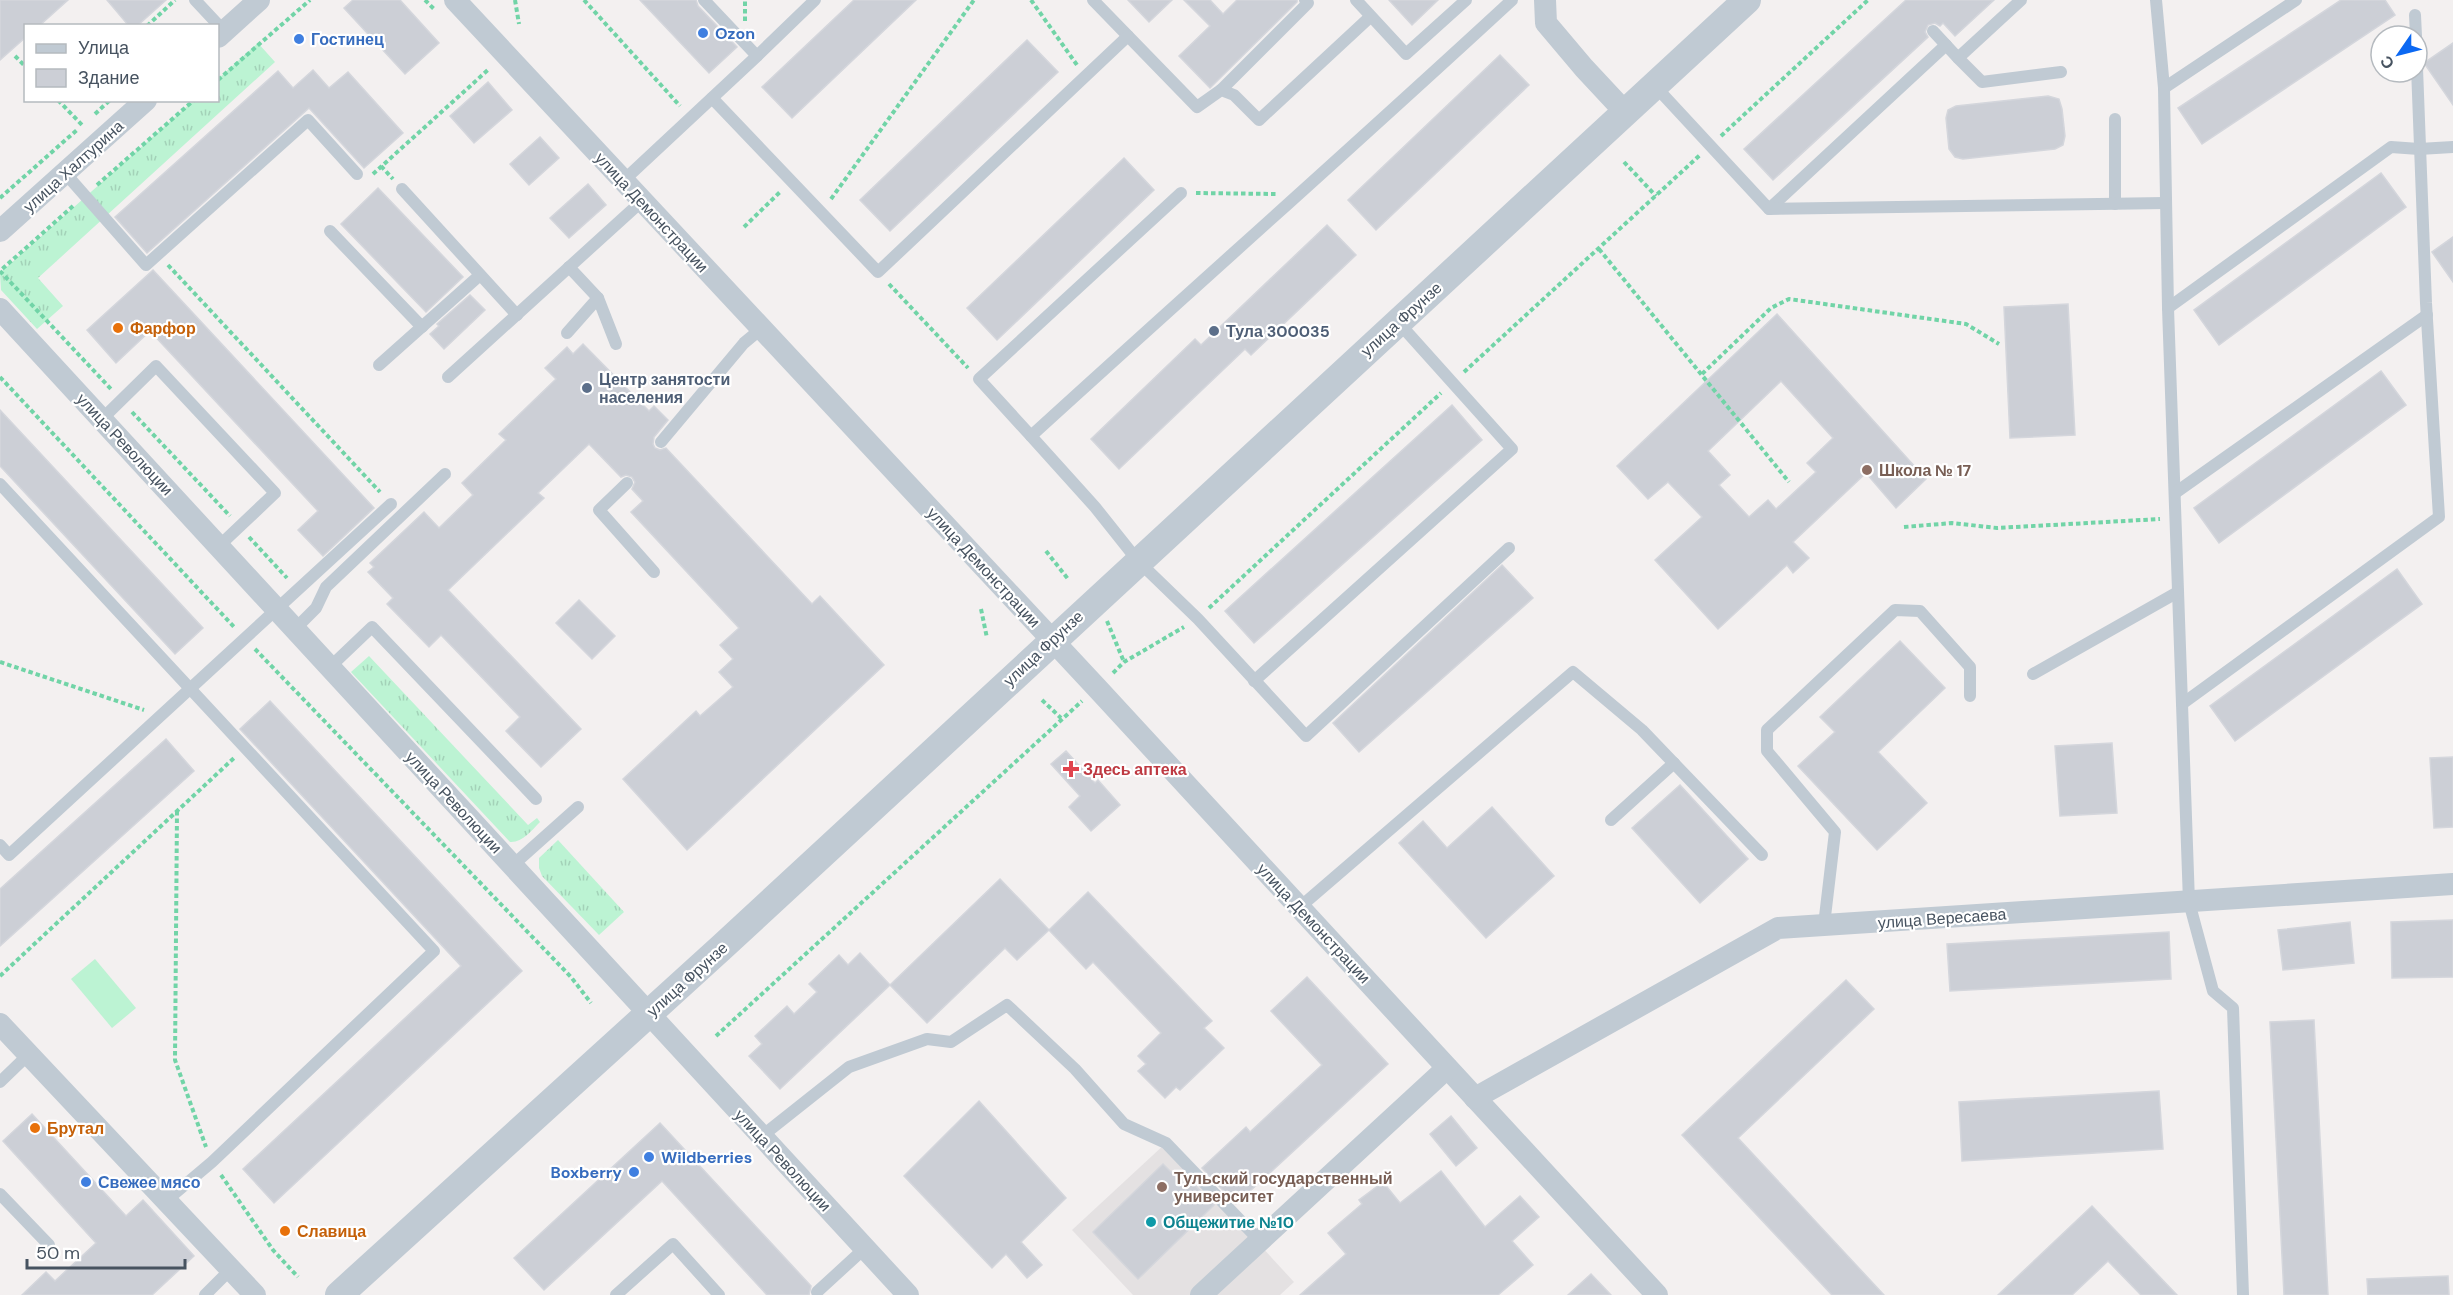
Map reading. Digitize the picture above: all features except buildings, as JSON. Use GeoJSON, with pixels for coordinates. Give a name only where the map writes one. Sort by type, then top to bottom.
{"type":"FeatureCollection","features":[{"type":"Feature","properties":{"kind":"street"},"geometry":{"type":"LineString","coordinates":[[221,34],[259,0]]}},
{"type":"Feature","properties":{"kind":"street","name":"улица Демонстрации"},"geometry":{"type":"LineString","coordinates":[[455,0],[1053,640],[1657,1295]]}},
{"type":"Feature","properties":{"kind":"street"},"geometry":{"type":"LineString","coordinates":[[1545,0],[1546,23],[1625,112]]}},
{"type":"Feature","properties":{"kind":"street","name":"улица Фрунзе"},"geometry":{"type":"LineString","coordinates":[[339,1295],[649,1013],[1747,0]]}},
{"type":"Feature","properties":{"kind":"street","name":"улица Халтурина"},"geometry":{"type":"LineString","coordinates":[[0,231],[144,102]]}},
{"type":"Feature","properties":{"kind":"street","name":"улица Революции"},"geometry":{"type":"LineString","coordinates":[[0,309],[908,1295]]}},
{"type":"Feature","properties":{"kind":"street","name":"улица Вересаева"},"geometry":{"type":"LineString","coordinates":[[1475,1098],[1778,928],[2453,884]]}},
{"type":"Feature","properties":{"kind":"street"},"geometry":{"type":"LineString","coordinates":[[0,1024],[255,1295]]}},
{"type":"Feature","properties":{"kind":"street"},"geometry":{"type":"LineString","coordinates":[[1201,1295],[1447,1068]]}},
{"type":"Feature","properties":{"kind":"lane"},"geometry":{"type":"LineString","coordinates":[[195,0],[213,24]]}},
{"type":"Feature","properties":{"kind":"lane"},"geometry":{"type":"LineString","coordinates":[[704,0],[757,56]]}},
{"type":"Feature","properties":{"kind":"lane"},"geometry":{"type":"LineString","coordinates":[[624,181],[815,0]]}},
{"type":"Feature","properties":{"kind":"lane"},"geometry":{"type":"LineString","coordinates":[[1093,0],[1197,107],[1221,90],[1308,3],[1305,0]]}},
{"type":"Feature","properties":{"kind":"lane"},"geometry":{"type":"LineString","coordinates":[[1356,0],[1406,54],[1466,0]]}},
{"type":"Feature","properties":{"kind":"lane"},"geometry":{"type":"LineString","coordinates":[[1031,436],[1296,195],[1348,152],[1512,0]]}},
{"type":"Feature","properties":{"kind":"lane"},"geometry":{"type":"LineString","coordinates":[[1958,58],[2021,0]]}},
{"type":"Feature","properties":{"kind":"lane"},"geometry":{"type":"LineString","coordinates":[[2156,0],[2164,88],[2168,308],[2189,902],[2213,991],[2233,1008],[2243,1295]]}},
{"type":"Feature","properties":{"kind":"lane"},"geometry":{"type":"LineString","coordinates":[[2164,88],[2296,0]]}},
{"type":"Feature","properties":{"kind":"lane"},"geometry":{"type":"LineString","coordinates":[[2415,15],[2415,24]]}},
{"type":"Feature","properties":{"kind":"lane"},"geometry":{"type":"LineString","coordinates":[[1221,90],[1234,95],[1259,120],[1370,17]]}},
{"type":"Feature","properties":{"kind":"lane"},"geometry":{"type":"LineString","coordinates":[[1933,32],[1982,82],[2061,72]]}},
{"type":"Feature","properties":{"kind":"lane"},"geometry":{"type":"LineString","coordinates":[[712,98],[878,272],[1128,36]]}},
{"type":"Feature","properties":{"kind":"lane"},"geometry":{"type":"LineString","coordinates":[[1769,208],[1946,45]]}},
{"type":"Feature","properties":{"kind":"lane"},"geometry":{"type":"LineString","coordinates":[[2182,704],[2439,517],[2427,315],[2418,84]]}},
{"type":"Feature","properties":{"kind":"lane"},"geometry":{"type":"LineString","coordinates":[[1655,86],[1769,208],[2165,203]]}},
{"type":"Feature","properties":{"kind":"lane"},"geometry":{"type":"LineString","coordinates":[[2115,119],[2115,204]]}},
{"type":"Feature","properties":{"kind":"lane"},"geometry":{"type":"LineString","coordinates":[[65,173],[146,265],[308,120],[357,174]]}},
{"type":"Feature","properties":{"kind":"lane"},"geometry":{"type":"LineString","coordinates":[[2168,308],[2391,147],[2420,149],[2453,147]]}},
{"type":"Feature","properties":{"kind":"lane"},"geometry":{"type":"LineString","coordinates":[[402,189],[517,315]]}},
{"type":"Feature","properties":{"kind":"lane"},"geometry":{"type":"LineString","coordinates":[[1181,193],[979,379],[1095,507],[1137,561],[1198,619],[1306,736],[1509,548]]}},
{"type":"Feature","properties":{"kind":"lane"},"geometry":{"type":"LineString","coordinates":[[448,378],[642,201]]}},
{"type":"Feature","properties":{"kind":"lane"},"geometry":{"type":"LineString","coordinates":[[330,231],[422,327]]}},
{"type":"Feature","properties":{"kind":"lane"},"geometry":{"type":"LineString","coordinates":[[569,267],[598,298],[616,344]]}},
{"type":"Feature","properties":{"kind":"lane"},"geometry":{"type":"LineString","coordinates":[[380,365],[480,275]]}},
{"type":"Feature","properties":{"kind":"lane"},"geometry":{"type":"LineString","coordinates":[[567,333],[598,298]]}},
{"type":"Feature","properties":{"kind":"lane"},"geometry":{"type":"LineString","coordinates":[[2175,494],[2427,315]]}},
{"type":"Feature","properties":{"kind":"lane"},"geometry":{"type":"LineString","coordinates":[[1254,681],[1512,448],[1451,384],[1398,322]]}},
{"type":"Feature","properties":{"kind":"lane"},"geometry":{"type":"LineString","coordinates":[[661,442],[744,343],[761,329]]}},
{"type":"Feature","properties":{"kind":"lane"},"geometry":{"type":"LineString","coordinates":[[102,419],[156,366],[267,484],[275,493],[219,546]]}},
{"type":"Feature","properties":{"kind":"lane"},"geometry":{"type":"LineString","coordinates":[[295,629],[316,608],[327,587],[445,474]]}},
{"type":"Feature","properties":{"kind":"lane"},"geometry":{"type":"LineString","coordinates":[[627,483],[599,510],[654,572]]}},
{"type":"Feature","properties":{"kind":"lane"},"geometry":{"type":"LineString","coordinates":[[0,484],[434,951],[212,1162],[167,1200]]}},
{"type":"Feature","properties":{"kind":"lane"},"geometry":{"type":"LineString","coordinates":[[0,845],[9,855],[391,504]]}},
{"type":"Feature","properties":{"kind":"lane"},"geometry":{"type":"LineString","coordinates":[[2033,674],[2178,592]]}},
{"type":"Feature","properties":{"kind":"lane"},"geometry":{"type":"LineString","coordinates":[[1824,925],[1835,832],[1767,751],[1767,730],[1895,610],[1920,611],[1970,667],[1970,696]]}},
{"type":"Feature","properties":{"kind":"lane"},"geometry":{"type":"LineString","coordinates":[[330,667],[372,627],[536,799]]}},
{"type":"Feature","properties":{"kind":"lane"},"geometry":{"type":"LineString","coordinates":[[1300,907],[1573,672],[1642,730],[1762,855]]}},
{"type":"Feature","properties":{"kind":"lane"},"geometry":{"type":"LineString","coordinates":[[1611,820],[1674,764]]}},
{"type":"Feature","properties":{"kind":"lane"},"geometry":{"type":"LineString","coordinates":[[513,865],[578,807]]}},
{"type":"Feature","properties":{"kind":"lane"},"geometry":{"type":"LineString","coordinates":[[762,1136],[849,1067],[927,1039],[951,1042],[1008,1005],[1075,1069],[1124,1124],[1166,1143],[1260,1241]]}},
{"type":"Feature","properties":{"kind":"lane"},"geometry":{"type":"LineString","coordinates":[[0,1082],[29,1054]]}},
{"type":"Feature","properties":{"kind":"lane"},"geometry":{"type":"LineString","coordinates":[[0,1194],[49,1245]]}},
{"type":"Feature","properties":{"kind":"lane"},"geometry":{"type":"LineString","coordinates":[[616,1295],[673,1244],[719,1295]]}},
{"type":"Feature","properties":{"kind":"lane"},"geometry":{"type":"LineString","coordinates":[[817,1292],[865,1248]]}},
{"type":"Feature","properties":{"kind":"lane"},"geometry":{"type":"LineString","coordinates":[[205,1295],[232,1268]]}},
{"type":"Feature","properties":{"kind":"path"},"geometry":{"type":"LineString","coordinates":[[149,24],[175,0]]}},
{"type":"Feature","properties":{"kind":"path"},"geometry":{"type":"LineString","coordinates":[[219,79],[310,0]]}},
{"type":"Feature","properties":{"kind":"path"},"geometry":{"type":"LineString","coordinates":[[514,0],[519,24]]}},
{"type":"Feature","properties":{"kind":"path"},"geometry":{"type":"LineString","coordinates":[[584,0],[691,118]]}},
{"type":"Feature","properties":{"kind":"path"},"geometry":{"type":"LineString","coordinates":[[821,212],[974,0]]}},
{"type":"Feature","properties":{"kind":"path"},"geometry":{"type":"LineString","coordinates":[[1031,0],[1083,73],[1077,83]]}},
{"type":"Feature","properties":{"kind":"path"},"geometry":{"type":"LineString","coordinates":[[1110,676],[1124,662],[1198,619],[1868,0]]}},
{"type":"Feature","properties":{"kind":"path"},"geometry":{"type":"LineString","coordinates":[[15,56],[24,65]]}},
{"type":"Feature","properties":{"kind":"path"},"geometry":{"type":"LineString","coordinates":[[381,166],[489,69]]}},
{"type":"Feature","properties":{"kind":"path"},"geometry":{"type":"LineString","coordinates":[[61,102],[82,126]]}},
{"type":"Feature","properties":{"kind":"path"},"geometry":{"type":"LineString","coordinates":[[0,198],[108,102]]}},
{"type":"Feature","properties":{"kind":"path"},"geometry":{"type":"LineString","coordinates":[[1624,162],[1656,196]]}},
{"type":"Feature","properties":{"kind":"path"},"geometry":{"type":"LineString","coordinates":[[744,227],[791,181]]}},
{"type":"Feature","properties":{"kind":"path"},"geometry":{"type":"LineString","coordinates":[[1181,193],[1296,195]]}},
{"type":"Feature","properties":{"kind":"path"},"geometry":{"type":"LineString","coordinates":[[1599,249],[1789,482]]}},
{"type":"Feature","properties":{"kind":"path"},"geometry":{"type":"LineString","coordinates":[[158,255],[391,504]]}},
{"type":"Feature","properties":{"kind":"path"},"geometry":{"type":"LineString","coordinates":[[0,271],[298,590]]}},
{"type":"Feature","properties":{"kind":"path"},"geometry":{"type":"LineString","coordinates":[[878,272],[979,379]]}},
{"type":"Feature","properties":{"kind":"path"},"geometry":{"type":"LineString","coordinates":[[1702,374],[1771,308],[1789,299],[1966,324],[1999,344]]}},
{"type":"Feature","properties":{"kind":"path"},"geometry":{"type":"LineString","coordinates":[[0,377],[245,639],[571,977],[591,1003]]}},
{"type":"Feature","properties":{"kind":"path"},"geometry":{"type":"LineString","coordinates":[[1904,527],[1952,523],[1997,528],[2176,518]]}},
{"type":"Feature","properties":{"kind":"path"},"geometry":{"type":"LineString","coordinates":[[1046,551],[1068,579]]}},
{"type":"Feature","properties":{"kind":"path"},"geometry":{"type":"LineString","coordinates":[[981,609],[987,638]]}},
{"type":"Feature","properties":{"kind":"path"},"geometry":{"type":"LineString","coordinates":[[1107,621],[1124,662]]}},
{"type":"Feature","properties":{"kind":"path"},"geometry":{"type":"LineString","coordinates":[[0,662],[161,715]]}},
{"type":"Feature","properties":{"kind":"path"},"geometry":{"type":"LineString","coordinates":[[716,1036],[1087,696]]}},
{"type":"Feature","properties":{"kind":"path"},"geometry":{"type":"LineString","coordinates":[[1042,700],[1061,718]]}},
{"type":"Feature","properties":{"kind":"path"},"geometry":{"type":"LineString","coordinates":[[0,976],[246,747]]}},
{"type":"Feature","properties":{"kind":"path"},"geometry":{"type":"LineString","coordinates":[[175,1060],[177,811]]}},
{"type":"Feature","properties":{"kind":"path"},"geometry":{"type":"LineString","coordinates":[[273,1250],[298,1277]]}},
{"type":"Feature","properties":{"kind":"shaded area","name":"Тульский государственный университет"},"geometry":{"type":"Polygon","coordinates":[[[1166,1143],[1294,1282],[1280,1295],[1133,1295],[1072,1230],[1166,1143]]]}},
{"type":"Feature","properties":{"kind":"green space"},"geometry":{"type":"Polygon","coordinates":[[[258,43],[275,62],[38,278],[63,306],[37,329],[1,290],[0,273],[192,102],[219,102],[219,78],[258,43]]]}},
{"type":"Feature","properties":{"kind":"green space"},"geometry":{"type":"Polygon","coordinates":[[[369,656],[528,825],[537,818],[540,822],[530,832],[519,840],[510,842],[351,672],[369,656]]]}},
{"type":"Feature","properties":{"kind":"green space"},"geometry":{"type":"Polygon","coordinates":[[[558,840],[624,912],[599,935],[542,876],[539,858],[558,840]]]}},
{"type":"Feature","properties":{"kind":"green space"},"geometry":{"type":"Polygon","coordinates":[[[95,959],[136,1008],[112,1028],[71,979],[95,959]]]}},
{"type":"Feature","properties":{"kind":"place","name":"Ozon"},"geometry":{"type":"Point","coordinates":[703,33]}},
{"type":"Feature","properties":{"kind":"place","name":"Гостинец"},"geometry":{"type":"Point","coordinates":[299,39]}},
{"type":"Feature","properties":{"kind":"place","name":"Фарфор"},"geometry":{"type":"Point","coordinates":[118,328]}},
{"type":"Feature","properties":{"kind":"place","name":"Тула 300035"},"geometry":{"type":"Point","coordinates":[1214,331]}},
{"type":"Feature","properties":{"kind":"place","name":"Центр занятости населения"},"geometry":{"type":"Point","coordinates":[587,388]}},
{"type":"Feature","properties":{"kind":"place","name":"Школа № 17"},"geometry":{"type":"Point","coordinates":[1867,470]}},
{"type":"Feature","properties":{"kind":"place","name":"Здесь аптека"},"geometry":{"type":"Point","coordinates":[1071,769]}},
{"type":"Feature","properties":{"kind":"place","name":"Брутал"},"geometry":{"type":"Point","coordinates":[35,1128]}},
{"type":"Feature","properties":{"kind":"place","name":"Wildberries"},"geometry":{"type":"Point","coordinates":[649,1157]}},
{"type":"Feature","properties":{"kind":"place","name":"Boxberry"},"geometry":{"type":"Point","coordinates":[634,1172]}},
{"type":"Feature","properties":{"kind":"place","name":"Свежее мясо"},"geometry":{"type":"Point","coordinates":[86,1182]}},
{"type":"Feature","properties":{"kind":"place","name":"Тульский государственный университет"},"geometry":{"type":"Point","coordinates":[1162,1187]}},
{"type":"Feature","properties":{"kind":"place","name":"Общежитие №10"},"geometry":{"type":"Point","coordinates":[1151,1222]}},
{"type":"Feature","properties":{"kind":"place","name":"Славица"},"geometry":{"type":"Point","coordinates":[285,1231]}}]}
